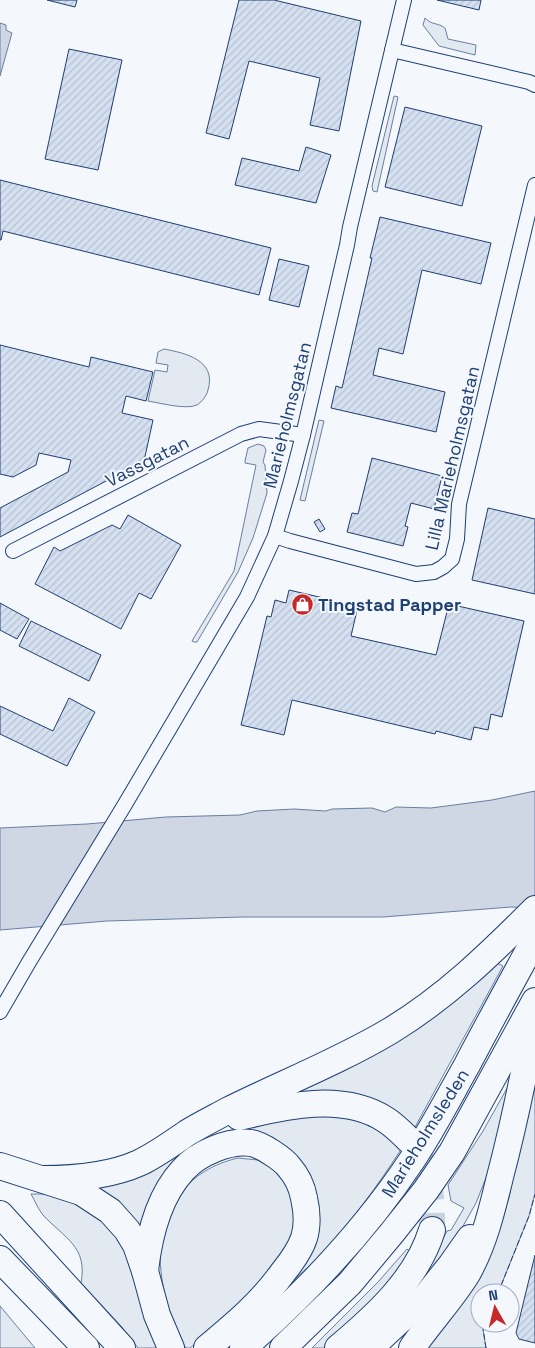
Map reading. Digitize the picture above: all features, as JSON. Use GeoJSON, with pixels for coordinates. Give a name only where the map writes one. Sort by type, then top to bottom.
{"type":"FeatureCollection","features":[{"type":"Feature","properties":{"kind":"highway"},"geometry":{"type":"LineString","coordinates":[[42,1179],[108,1173],[139,1163],[227,1111],[389,1032],[451,988],[478,965],[535,909]]}},
{"type":"Feature","properties":{"kind":"highway","name":"Marieholmsleden"},"geometry":{"type":"LineString","coordinates":[[243,1348],[299,1296],[338,1256],[372,1215],[412,1160],[451,1094],[535,939]]}},
{"type":"Feature","properties":{"kind":"highway","name":"Marieholmsleden"},"geometry":{"type":"LineString","coordinates":[[283,1348],[350,1283],[426,1190],[452,1152],[535,1001]]}},
{"type":"Feature","properties":{"kind":"highway"},"geometry":{"type":"LineString","coordinates":[[412,1348],[467,1274],[480,1247],[495,1198],[526,1068],[535,1016]]}},
{"type":"Feature","properties":{"kind":"highway"},"geometry":{"type":"LineString","coordinates":[[190,1132],[231,1119],[299,1105],[335,1104],[350,1105],[370,1111],[387,1120],[409,1140]]}},
{"type":"Feature","properties":{"kind":"highway"},"geometry":{"type":"LineString","coordinates":[[145,1271],[154,1223],[167,1191],[184,1169],[204,1153],[230,1144],[252,1143],[270,1150],[289,1166],[302,1191],[306,1205],[307,1223],[304,1239],[295,1257],[270,1290],[249,1313],[207,1348]]}},
{"type":"Feature","properties":{"kind":"highway"},"geometry":{"type":"LineString","coordinates":[[0,1166],[82,1192],[110,1211],[127,1230],[136,1245],[157,1315],[171,1348]]}},
{"type":"Feature","properties":{"kind":"highway"},"geometry":{"type":"LineString","coordinates":[[370,1348],[427,1295],[460,1252],[495,1198]]}},
{"type":"Feature","properties":{"kind":"highway"},"geometry":{"type":"LineString","coordinates":[[0,1214],[122,1348]]}},
{"type":"Feature","properties":{"kind":"highway"},"geometry":{"type":"LineString","coordinates":[[338,1348],[361,1328],[409,1276],[422,1254],[432,1230]]}},
{"type":"Feature","properties":{"kind":"highway"},"geometry":{"type":"LineString","coordinates":[[0,1259],[86,1348]]}},
{"type":"Feature","properties":{"kind":"highway"},"geometry":{"type":"LineString","coordinates":[[48,1309],[68,1348]]}},
{"type":"Feature","properties":{"kind":"street","name":"Marieholmsgatan"},"geometry":{"type":"LineString","coordinates":[[0,1012],[247,597],[275,536],[304,435],[404,0]]}},
{"type":"Feature","properties":{"kind":"street"},"geometry":{"type":"LineString","coordinates":[[392,50],[535,85]]}},
{"type":"Feature","properties":{"kind":"street","name":"Lilla Marieholmsgatan"},"geometry":{"type":"LineString","coordinates":[[275,536],[416,574],[434,572],[452,558],[457,538],[459,504],[535,185]]}},
{"type":"Feature","properties":{"kind":"street","name":"Vassgatan"},"geometry":{"type":"LineString","coordinates":[[13,551],[240,434],[259,429],[304,435]]}},
{"type":"Feature","properties":{"kind":"shaded area"},"geometry":{"type":"Polygon","coordinates":[[[425,18],[445,28],[448,39],[476,45],[475,55],[439,46],[423,25],[425,18]]]}},
{"type":"Feature","properties":{"kind":"shaded area"},"geometry":{"type":"Polygon","coordinates":[[[0,23],[6,25],[6,30],[12,33],[0,76],[0,23]]]}},
{"type":"Feature","properties":{"kind":"shaded area"},"geometry":{"type":"Polygon","coordinates":[[[394,96],[398,97],[377,192],[373,191],[372,186],[394,96]]]}},
{"type":"Feature","properties":{"kind":"shaded area"},"geometry":{"type":"Polygon","coordinates":[[[164,349],[190,356],[204,365],[210,380],[205,396],[197,405],[180,406],[148,401],[155,370],[167,372],[168,365],[156,363],[158,352],[164,349]]]}},
{"type":"Feature","properties":{"kind":"shaded area"},"geometry":{"type":"Polygon","coordinates":[[[319,420],[324,421],[305,501],[300,500],[319,420]]]}},
{"type":"Feature","properties":{"kind":"shaded area"},"geometry":{"type":"Polygon","coordinates":[[[258,444],[264,446],[266,450],[263,462],[265,465],[267,493],[253,538],[238,572],[197,642],[194,642],[192,641],[234,571],[256,465],[245,463],[245,461],[248,448],[258,444]]]}},
{"type":"Feature","properties":{"kind":"shaded area"},"geometry":{"type":"Polygon","coordinates":[[[535,791],[535,908],[511,907],[383,917],[242,917],[107,921],[0,930],[0,828],[87,824],[166,817],[240,815],[257,811],[294,809],[326,811],[332,809],[372,808],[385,812],[396,807],[431,808],[492,800],[535,791]]]}},
{"type":"Feature","properties":{"kind":"shaded area"},"geometry":{"type":"Polygon","coordinates":[[[495,962],[503,966],[415,1127],[394,1114],[273,1100],[495,962]]]}},
{"type":"Feature","properties":{"kind":"shaded area"},"geometry":{"type":"Polygon","coordinates":[[[515,1074],[493,1160],[476,1203],[458,1235],[437,1266],[380,1325],[434,1256],[447,1231],[451,1230],[464,1208],[451,1201],[448,1185],[483,1131],[515,1074]]]}},
{"type":"Feature","properties":{"kind":"shaded area"},"geometry":{"type":"Polygon","coordinates":[[[535,1079],[535,1194],[529,1216],[502,1283],[470,1283],[470,1333],[484,1333],[486,1348],[427,1348],[489,1250],[509,1198],[525,1113],[535,1079]]]}},
{"type":"Feature","properties":{"kind":"shaded area"},"geometry":{"type":"Polygon","coordinates":[[[329,1114],[371,1122],[402,1148],[374,1190],[343,1230],[317,1259],[292,1282],[310,1246],[298,1159],[202,1147],[143,1243],[86,1184],[123,1182],[150,1173],[200,1142],[228,1132],[256,1124],[329,1114]]]}},
{"type":"Feature","properties":{"kind":"shaded area"},"geometry":{"type":"Polygon","coordinates":[[[238,1158],[258,1160],[279,1173],[293,1191],[297,1236],[251,1296],[190,1348],[186,1348],[174,1325],[165,1295],[160,1264],[162,1238],[175,1200],[184,1189],[205,1171],[238,1158]]]}},
{"type":"Feature","properties":{"kind":"shaded area"},"geometry":{"type":"Polygon","coordinates":[[[31,1194],[55,1194],[71,1199],[118,1232],[160,1348],[138,1348],[121,1326],[81,1283],[82,1270],[78,1251],[43,1215],[31,1194]]]}},
{"type":"Feature","properties":{"kind":"shaded area"},"geometry":{"type":"Polygon","coordinates":[[[407,1249],[411,1252],[361,1316],[324,1348],[312,1348],[378,1282],[407,1249]]]}},
{"type":"Feature","properties":{"kind":"shaded area"},"geometry":{"type":"Polygon","coordinates":[[[0,1306],[35,1348],[0,1348],[0,1306]]]}},
{"type":"Feature","properties":{"kind":"building"},"geometry":{"type":"Polygon","coordinates":[[[47,0],[77,0],[75,7],[47,0]]]}},
{"type":"Feature","properties":{"kind":"building"},"geometry":{"type":"Polygon","coordinates":[[[239,0],[274,0],[361,21],[339,131],[310,125],[320,78],[249,61],[229,139],[206,133],[239,0]]]}},
{"type":"Feature","properties":{"kind":"building"},"geometry":{"type":"Polygon","coordinates":[[[437,0],[481,0],[479,10],[437,0]]]}},
{"type":"Feature","properties":{"kind":"building"},"geometry":{"type":"Polygon","coordinates":[[[69,49],[122,60],[98,170],[45,159],[69,49]]]}},
{"type":"Feature","properties":{"kind":"building"},"geometry":{"type":"Polygon","coordinates":[[[405,107],[482,126],[462,206],[385,187],[405,107]]]}},
{"type":"Feature","properties":{"kind":"building"},"geometry":{"type":"Polygon","coordinates":[[[306,147],[331,155],[316,203],[235,185],[242,158],[299,171],[306,147]]]}},
{"type":"Feature","properties":{"kind":"building"},"geometry":{"type":"Polygon","coordinates":[[[0,180],[271,248],[259,295],[3,231],[0,240],[0,180]]]}},
{"type":"Feature","properties":{"kind":"building"},"geometry":{"type":"Polygon","coordinates":[[[380,217],[491,243],[481,284],[422,270],[403,354],[379,348],[373,375],[445,392],[436,432],[331,408],[336,386],[342,388],[380,217]]]}},
{"type":"Feature","properties":{"kind":"building"},"geometry":{"type":"Polygon","coordinates":[[[279,259],[309,266],[299,307],[269,300],[279,259]]]}},
{"type":"Feature","properties":{"kind":"building"},"geometry":{"type":"Polygon","coordinates":[[[0,345],[89,367],[91,357],[153,372],[146,401],[126,396],[122,413],[153,420],[144,461],[0,537],[0,508],[68,472],[71,460],[39,453],[36,465],[13,477],[0,474],[0,345]]]}},
{"type":"Feature","properties":{"kind":"building"},"geometry":{"type":"Polygon","coordinates":[[[372,458],[442,476],[434,509],[411,503],[405,526],[408,527],[403,546],[347,532],[352,513],[358,514],[372,458]]]}},
{"type":"Feature","properties":{"kind":"building"},"geometry":{"type":"Polygon","coordinates":[[[488,508],[535,519],[535,594],[472,580],[488,508]]]}},
{"type":"Feature","properties":{"kind":"building"},"geometry":{"type":"Polygon","coordinates":[[[128,515],[181,545],[151,599],[139,593],[121,629],[35,584],[54,547],[60,551],[112,525],[120,529],[128,515]]]}},
{"type":"Feature","properties":{"kind":"building"},"geometry":{"type":"Polygon","coordinates":[[[319,519],[325,529],[320,532],[314,522],[319,519]]]}},
{"type":"Feature","properties":{"kind":"building"},"geometry":{"type":"Polygon","coordinates":[[[289,590],[358,606],[351,636],[436,655],[449,604],[524,621],[502,717],[491,714],[488,730],[474,727],[471,740],[436,731],[435,734],[292,700],[284,735],[241,725],[267,616],[271,617],[275,600],[286,603],[289,590]]]}},
{"type":"Feature","properties":{"kind":"building"},"geometry":{"type":"Polygon","coordinates":[[[0,603],[29,619],[17,639],[0,630],[0,603]]]}},
{"type":"Feature","properties":{"kind":"building"},"geometry":{"type":"Polygon","coordinates":[[[31,621],[101,655],[89,681],[19,646],[31,621]]]}},
{"type":"Feature","properties":{"kind":"building"},"geometry":{"type":"Polygon","coordinates":[[[69,698],[95,712],[67,766],[0,734],[0,706],[53,731],[69,698]]]}},
{"type":"Feature","properties":{"kind":"building"},"geometry":{"type":"Polygon","coordinates":[[[535,1255],[535,1343],[519,1339],[516,1333],[520,1333],[520,1317],[535,1255]]]}},
{"type":"Feature","properties":{"kind":"tunnel"},"geometry":{"type":"LineString","coordinates":[[409,1140],[422,1162],[429,1183],[432,1205],[432,1230]]}},
{"type":"Feature","properties":{"kind":"fence"},"geometry":{"type":"LineString","coordinates":[[502,1283],[529,1216],[535,1194]]}},
{"type":"Feature","properties":{"kind":"fence"},"geometry":{"type":"LineString","coordinates":[[484,1333],[486,1348]]}},
{"type":"Feature","properties":{"kind":"place","name":"Tingstad Papper"},"geometry":{"type":"Point","coordinates":[302,604]}}]}
